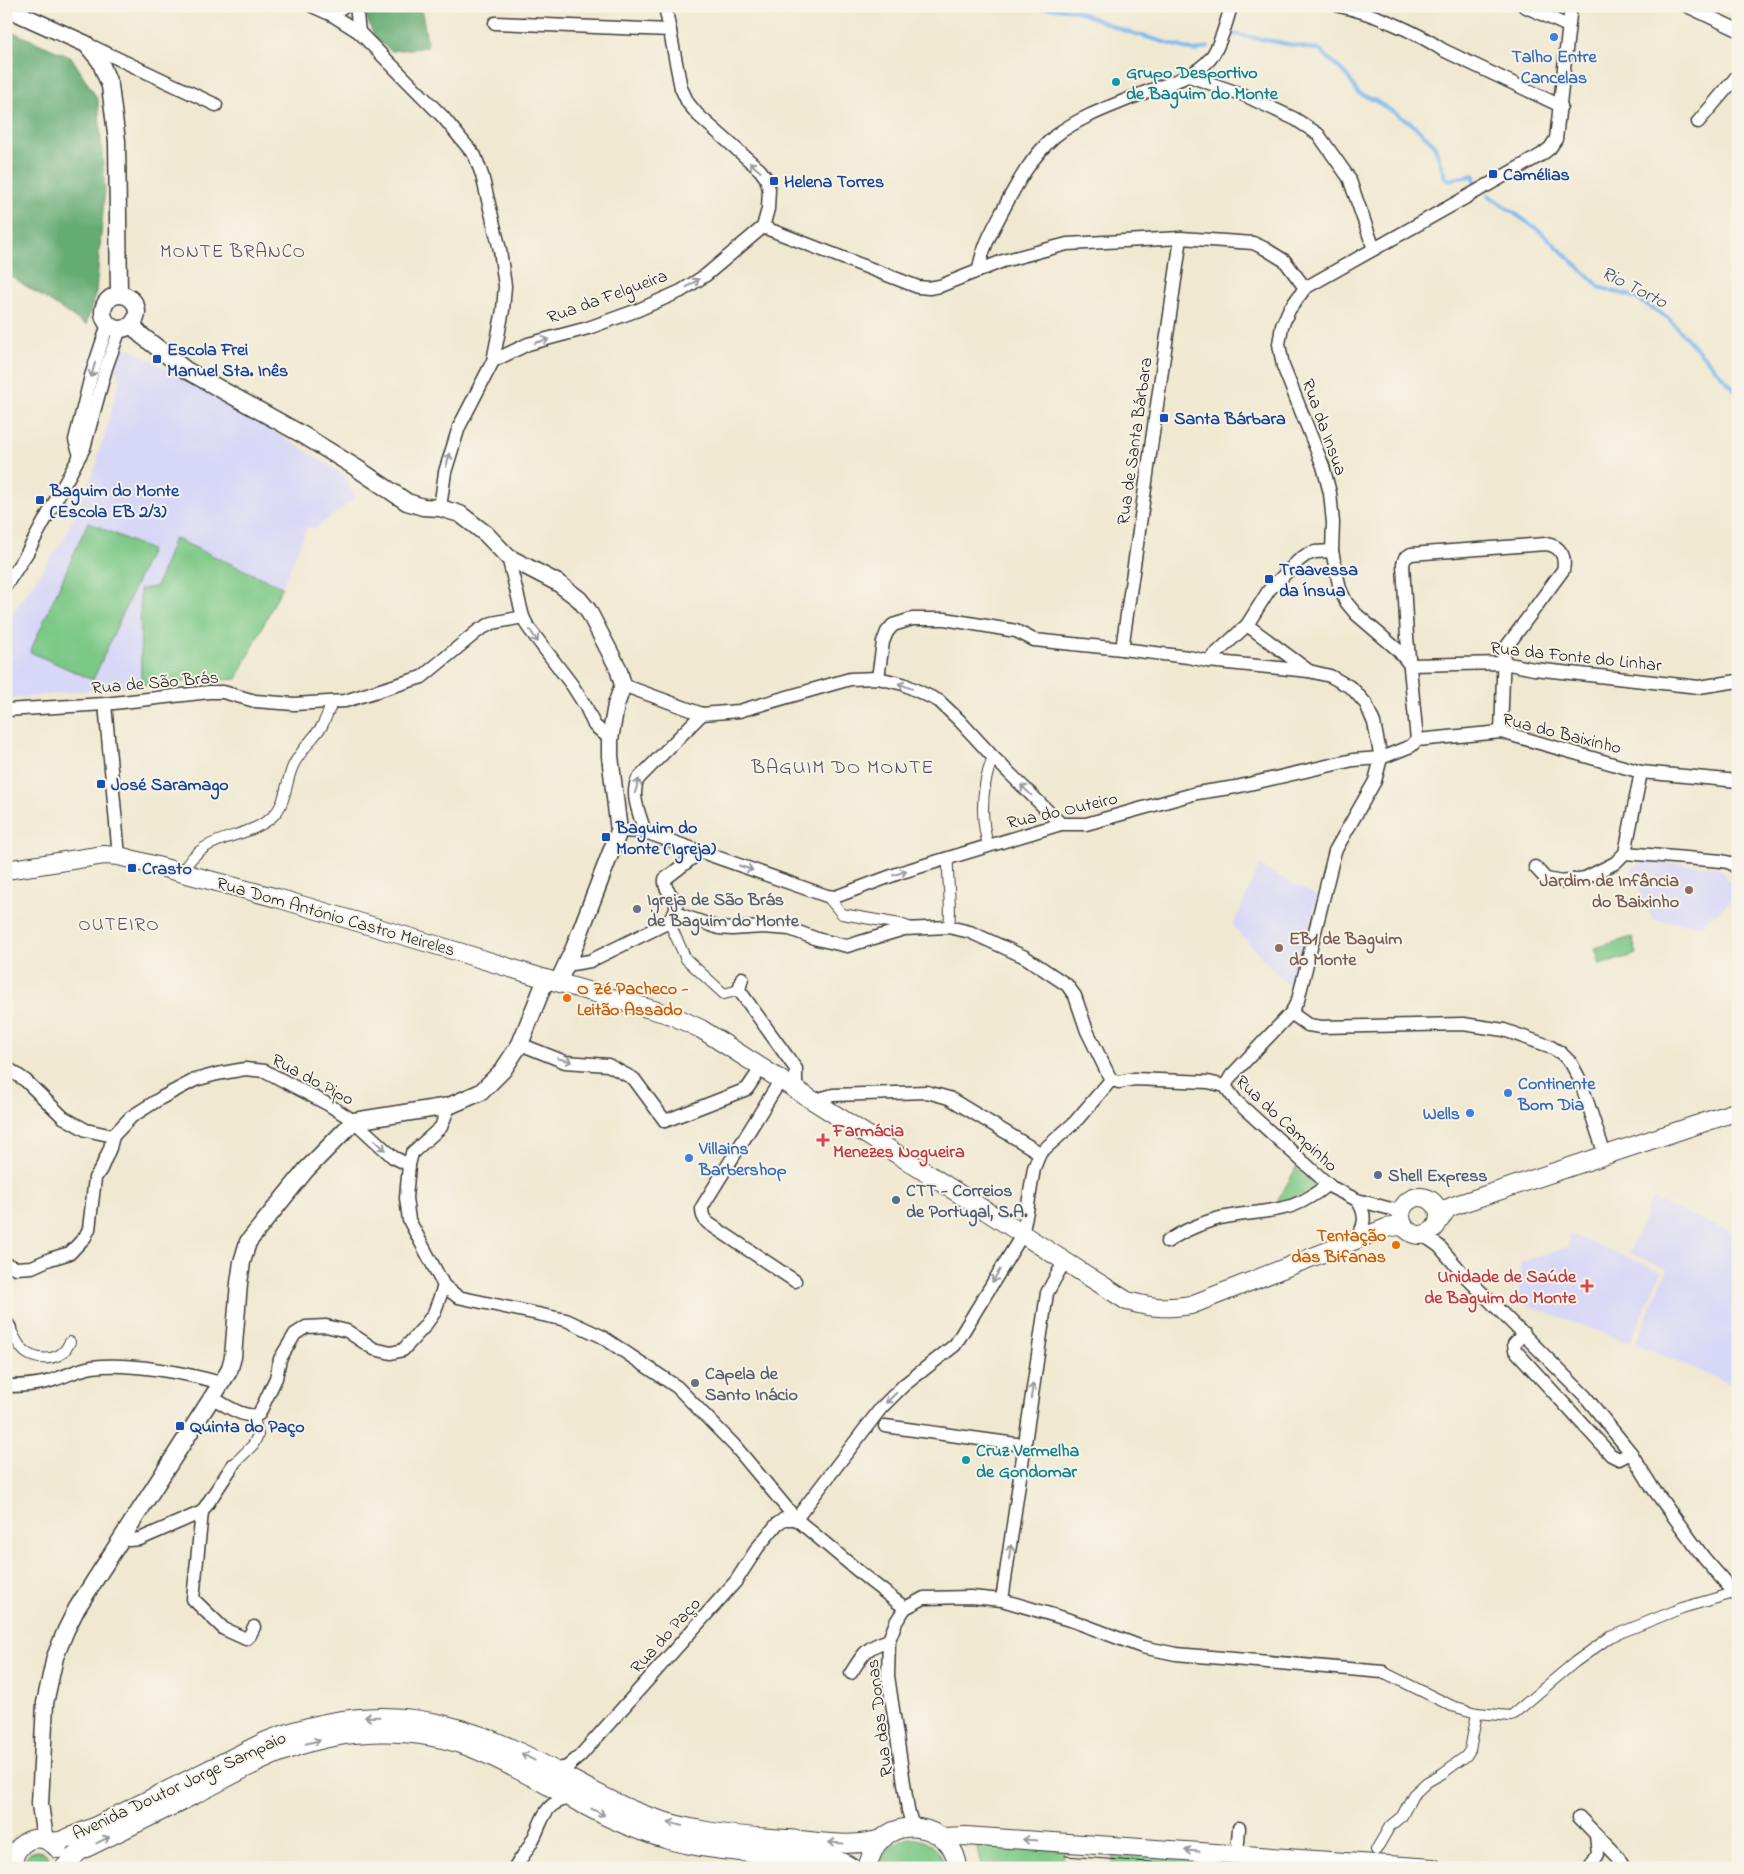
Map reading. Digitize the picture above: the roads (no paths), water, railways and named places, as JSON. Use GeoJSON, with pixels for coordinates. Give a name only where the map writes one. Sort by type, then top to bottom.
{"type":"FeatureCollection","features":[{"type":"Feature","properties":{"kind":"main road","name":"Rua Dom António Castro Meireles"},"geometry":{"type":"LineString","coordinates":[[6,870],[104,855],[119,856],[286,900],[671,1015],[701,1030],[1064,1262]]}},
{"type":"Feature","properties":{"kind":"main road"},"geometry":{"type":"LineString","coordinates":[[1402,1217],[1414,1235],[1420,1236],[1431,1232],[1447,1209],[1453,1206],[1738,1111]]}},
{"type":"Feature","properties":{"kind":"main road"},"geometry":{"type":"LineString","coordinates":[[1064,1262],[1127,1301],[1153,1308],[1191,1305],[1386,1228],[1398,1226],[1410,1200],[1416,1198],[1428,1199],[1434,1203],[1453,1206]]}},
{"type":"Feature","properties":{"kind":"main road"},"geometry":{"type":"LineString","coordinates":[[1434,1203],[1439,1215],[1437,1224]]}},
{"type":"Feature","properties":{"kind":"main road","name":"Avenida Doutor Jorge Sampaio"},"geometry":{"type":"LineString","coordinates":[[18,1847],[35,1839],[56,1842],[94,1827],[266,1741],[290,1732],[346,1718],[375,1717],[434,1721],[486,1737],[633,1810],[693,1830],[727,1835],[861,1844],[884,1838],[897,1829],[913,1826]]}},
{"type":"Feature","properties":{"kind":"main road","name":"Avenida Doutor Jorge Sampaio"},"geometry":{"type":"LineString","coordinates":[[63,1868],[78,1852],[256,1763],[286,1750],[334,1737],[375,1733],[421,1736],[471,1748],[509,1764],[610,1819],[668,1840],[727,1851],[827,1858],[846,1863],[852,1868]]}},
{"type":"Feature","properties":{"kind":"main road"},"geometry":{"type":"LineString","coordinates":[[913,1826],[929,1830],[943,1837],[952,1849],[958,1862],[958,1868]]}},
{"type":"Feature","properties":{"kind":"main road"},"geometry":{"type":"LineString","coordinates":[[943,1837],[966,1836],[1433,1868]]}},
{"type":"Feature","properties":{"kind":"main road"},"geometry":{"type":"LineString","coordinates":[[867,1868],[871,1854],[884,1838]]}},
{"type":"Feature","properties":{"kind":"main road"},"geometry":{"type":"LineString","coordinates":[[49,1842],[61,1854],[63,1868]]}},
{"type":"Feature","properties":{"kind":"main road"},"geometry":{"type":"LineString","coordinates":[[13,1868],[15,1853],[18,1847]]}},
{"type":"Feature","properties":{"kind":"street"},"geometry":{"type":"LineString","coordinates":[[312,6],[332,15],[359,32],[443,117],[470,150],[482,174],[500,250],[505,286],[504,310],[493,361],[454,440],[445,472],[440,508]]}},
{"type":"Feature","properties":{"kind":"street"},"geometry":{"type":"LineString","coordinates":[[332,15],[344,6]]}},
{"type":"Feature","properties":{"kind":"street"},"geometry":{"type":"LineString","coordinates":[[356,6],[359,32]]}},
{"type":"Feature","properties":{"kind":"street"},"geometry":{"type":"LineString","coordinates":[[664,6],[682,88],[688,103],[698,115],[760,170],[766,178],[769,198],[763,227],[918,287],[940,286],[979,269],[1067,244],[1181,238],[1246,242],[1264,248],[1285,261],[1296,273],[1305,288]]}},
{"type":"Feature","properties":{"kind":"street"},"geometry":{"type":"LineString","coordinates":[[979,269],[983,251],[1014,189],[1040,151],[1055,136],[1070,126],[1103,110],[1189,76],[1205,64],[1215,52],[1231,6]]}},
{"type":"Feature","properties":{"kind":"street"},"geometry":{"type":"LineString","coordinates":[[1339,6],[1364,13],[1429,41],[1443,50],[1561,106]]}},
{"type":"Feature","properties":{"kind":"street"},"geometry":{"type":"LineString","coordinates":[[1524,6],[1568,26]]}},
{"type":"Feature","properties":{"kind":"street","name":"Rua da Insua"},"geometry":{"type":"LineString","coordinates":[[1410,665],[1398,650],[1356,614],[1346,602],[1340,589],[1332,551],[1333,523],[1330,493],[1323,466],[1283,366],[1279,344],[1282,326],[1289,310],[1305,288],[1541,155],[1550,148],[1556,139],[1561,106],[1571,6]]}},
{"type":"Feature","properties":{"kind":"street"},"geometry":{"type":"LineString","coordinates":[[1687,6],[1738,30]]}},
{"type":"Feature","properties":{"kind":"street"},"geometry":{"type":"LineString","coordinates":[[6,8],[216,105]]}},
{"type":"Feature","properties":{"kind":"street"},"geometry":{"type":"LineString","coordinates":[[495,23],[670,30]]}},
{"type":"Feature","properties":{"kind":"street"},"geometry":{"type":"LineString","coordinates":[[86,44],[100,61],[110,86],[117,141],[119,294]]}},
{"type":"Feature","properties":{"kind":"street"},"geometry":{"type":"LineString","coordinates":[[1698,122],[1738,75]]}},
{"type":"Feature","properties":{"kind":"street"},"geometry":{"type":"LineString","coordinates":[[1189,76],[1244,95],[1295,119],[1318,134],[1349,178],[1374,249]]}},
{"type":"Feature","properties":{"kind":"street","name":"Rua da Felgueira"},"geometry":{"type":"LineString","coordinates":[[493,361],[528,344],[588,328],[638,310],[680,291],[706,274],[763,227]]}},
{"type":"Feature","properties":{"kind":"street","name":"Rua de Santa Bárbara"},"geometry":{"type":"LineString","coordinates":[[1122,649],[1181,238]]}},
{"type":"Feature","properties":{"kind":"street"},"geometry":{"type":"LineString","coordinates":[[6,585],[27,553],[80,455],[75,440],[91,376],[120,326],[137,316],[136,305],[130,297],[119,294],[109,298],[103,308],[103,314],[120,326],[141,335],[186,370],[303,435],[407,502],[460,514],[486,534],[508,557],[558,582],[579,599],[595,620],[618,668],[623,685],[615,711],[610,739],[619,831],[566,965],[552,981],[520,1044],[503,1070],[481,1092],[449,1106],[354,1121],[306,1170],[248,1242],[242,1262],[233,1357],[229,1371],[77,1608],[55,1657],[49,1678],[46,1703],[40,1804],[35,1831],[18,1847]]}},
{"type":"Feature","properties":{"kind":"street"},"geometry":{"type":"LineString","coordinates":[[1417,740],[1407,637],[1403,564],[1405,558],[1411,554],[1546,544],[1554,545],[1563,554],[1565,563],[1563,570],[1504,650],[1501,732]]}},
{"type":"Feature","properties":{"kind":"street"},"geometry":{"type":"LineString","coordinates":[[1208,661],[1247,625],[1269,590],[1298,561],[1306,555],[1315,552],[1332,551]]}},
{"type":"Feature","properties":{"kind":"street"},"geometry":{"type":"LineString","coordinates":[[508,557],[523,617],[539,643],[572,685],[586,707],[594,725],[610,739]]}},
{"type":"Feature","properties":{"kind":"street","name":"Rua de São Brás"},"geometry":{"type":"LineString","coordinates":[[6,710],[105,704],[210,692],[223,692],[255,701],[294,704],[344,701],[422,676],[479,630],[492,623],[523,617]]}},
{"type":"Feature","properties":{"kind":"street"},"geometry":{"type":"LineString","coordinates":[[878,678],[880,654],[887,632],[893,625],[912,618],[945,618],[1016,631],[1034,640],[1309,671],[1330,676],[1342,682],[1352,688],[1366,704],[1374,722],[1381,758],[1375,781],[1335,851],[1302,986],[1292,1014],[1231,1076],[1224,1086]]}},
{"type":"Feature","properties":{"kind":"street"},"geometry":{"type":"LineString","coordinates":[[1247,625],[1309,671]]}},
{"type":"Feature","properties":{"kind":"street","name":"Rua da Fonte do Linhar"},"geometry":{"type":"LineString","coordinates":[[1410,665],[1504,663],[1534,669],[1699,687],[1738,681]]}},
{"type":"Feature","properties":{"kind":"street"},"geometry":{"type":"LineString","coordinates":[[623,685],[702,714],[739,711],[850,679],[878,678],[903,684],[939,701],[1061,824]]}},
{"type":"Feature","properties":{"kind":"street"},"geometry":{"type":"LineString","coordinates":[[183,872],[186,864],[208,846],[224,837],[256,828],[276,814],[293,766],[322,725],[333,702]]}},
{"type":"Feature","properties":{"kind":"street"},"geometry":{"type":"LineString","coordinates":[[105,704],[119,856]]}},
{"type":"Feature","properties":{"kind":"street"},"geometry":{"type":"LineString","coordinates":[[645,832],[634,793],[634,786],[638,779],[702,714]]}},
{"type":"Feature","properties":{"kind":"street","name":"Rua do Baixinho"},"geometry":{"type":"LineString","coordinates":[[1381,758],[1411,746],[1417,740],[1501,732],[1641,772],[1738,781]]}},
{"type":"Feature","properties":{"kind":"street"},"geometry":{"type":"LineString","coordinates":[[988,846],[983,826],[983,797],[986,775],[993,757]]}},
{"type":"Feature","properties":{"kind":"street","name":"Rua do Outeiro"},"geometry":{"type":"LineString","coordinates":[[827,896],[835,897],[902,872],[1061,824],[1086,824],[1197,793],[1236,787],[1353,760],[1381,758]]}},
{"type":"Feature","properties":{"kind":"street"},"geometry":{"type":"LineString","coordinates":[[1535,867],[1541,875],[1554,881],[1576,880],[1615,864],[1625,853],[1641,772]]}},
{"type":"Feature","properties":{"kind":"street"},"geometry":{"type":"LineString","coordinates":[[619,831],[645,832],[827,896],[842,914],[914,928]]}},
{"type":"Feature","properties":{"kind":"street"},"geometry":{"type":"LineString","coordinates":[[700,852],[665,879],[664,884],[676,903],[670,924],[683,954],[724,994],[740,984],[796,1069],[796,1090]]}},
{"type":"Feature","properties":{"kind":"street"},"geometry":{"type":"LineString","coordinates":[[1625,853],[1722,860],[1731,863],[1738,869]]}},
{"type":"Feature","properties":{"kind":"street"},"geometry":{"type":"LineString","coordinates":[[948,858],[951,912],[949,927]]}},
{"type":"Feature","properties":{"kind":"street"},"geometry":{"type":"LineString","coordinates":[[566,965],[590,961],[671,918],[732,930],[763,927],[790,929],[817,939],[847,946],[904,929],[949,927],[970,932],[1025,957],[1067,985],[1075,996],[1087,1031],[1111,1080],[1075,1122],[1040,1153],[1034,1168],[1022,1235],[954,1345],[904,1385],[881,1408],[796,1519]]}},
{"type":"Feature","properties":{"kind":"street"},"geometry":{"type":"LineString","coordinates":[[1292,1014],[1308,1025],[1321,1027],[1462,1024],[1504,1030],[1549,1046],[1561,1053],[1571,1063],[1580,1080],[1605,1155]]}},
{"type":"Feature","properties":{"kind":"street"},"geometry":{"type":"LineString","coordinates":[[520,1044],[565,1062],[608,1065],[634,1080],[666,1121],[747,1089],[760,1068]]}},
{"type":"Feature","properties":{"kind":"street"},"geometry":{"type":"LineString","coordinates":[[6,1067],[26,1081],[63,1117],[86,1130],[113,1136],[102,1169],[95,1178],[89,1229],[85,1237],[70,1253],[32,1267],[16,1268],[6,1264]]}},
{"type":"Feature","properties":{"kind":"street","name":"Rua do Pipo"},"geometry":{"type":"LineString","coordinates":[[113,1136],[131,1118],[161,1098],[195,1080],[246,1069],[265,1071],[329,1105],[354,1121],[393,1157],[409,1166]]}},
{"type":"Feature","properties":{"kind":"street","name":"Rua do Campinho"},"geometry":{"type":"LineString","coordinates":[[1111,1080],[1119,1082],[1134,1079],[1190,1081],[1208,1082],[1224,1086],[1236,1101],[1327,1185],[1357,1200],[1394,1210],[1402,1217]]}},
{"type":"Feature","properties":{"kind":"street"},"geometry":{"type":"LineString","coordinates":[[780,1081],[702,1207],[702,1214],[703,1219],[708,1223],[795,1282]]}},
{"type":"Feature","properties":{"kind":"street"},"geometry":{"type":"LineString","coordinates":[[812,1101],[833,1096],[927,1092],[949,1098],[1040,1153]]}},
{"type":"Feature","properties":{"kind":"street"},"geometry":{"type":"LineString","coordinates":[[449,1106],[441,1127],[412,1153],[406,1198],[409,1220],[444,1286],[458,1296],[566,1320],[601,1336],[677,1386],[734,1445],[796,1519],[905,1608],[924,1598],[971,1597],[1002,1600],[1073,1621],[1142,1647],[1176,1654],[1383,1672],[1452,1706],[1477,1713],[1511,1716],[1574,1662],[1610,1637],[1682,1608],[1736,1595],[1704,1558],[1652,1487],[1631,1453],[1585,1396],[1464,1275],[1439,1246],[1429,1239],[1420,1236]]}},
{"type":"Feature","properties":{"kind":"street"},"geometry":{"type":"LineString","coordinates":[[1167,1242],[1177,1234],[1225,1217],[1256,1214],[1295,1204],[1313,1196],[1327,1185]]}},
{"type":"Feature","properties":{"kind":"street"},"geometry":{"type":"LineString","coordinates":[[1355,1240],[1364,1225],[1365,1217],[1362,1207],[1357,1200]]}},
{"type":"Feature","properties":{"kind":"street"},"geometry":{"type":"LineString","coordinates":[[1437,1224],[1435,1234],[1439,1246]]}},
{"type":"Feature","properties":{"kind":"street"},"geometry":{"type":"LineString","coordinates":[[1002,1600],[1047,1294],[1064,1262]]}},
{"type":"Feature","properties":{"kind":"street"},"geometry":{"type":"LineString","coordinates":[[6,1386],[30,1385],[54,1380],[85,1368],[116,1366],[193,1375],[217,1390],[240,1413],[254,1417],[260,1414],[263,1409],[276,1378],[280,1359],[295,1334],[306,1327],[326,1326],[347,1331],[374,1348],[391,1353],[403,1350],[434,1313],[444,1286]]}},
{"type":"Feature","properties":{"kind":"street"},"geometry":{"type":"LineString","coordinates":[[8,1325],[18,1344],[25,1352],[35,1358],[50,1358],[63,1352],[70,1342]]}},
{"type":"Feature","properties":{"kind":"street"},"geometry":{"type":"LineString","coordinates":[[1524,1333],[1514,1344],[1515,1350],[1615,1458],[1623,1458],[1631,1453]]}},
{"type":"Feature","properties":{"kind":"street"},"geometry":{"type":"LineString","coordinates":[[1570,1410],[1585,1396]]}},
{"type":"Feature","properties":{"kind":"street"},"geometry":{"type":"LineString","coordinates":[[254,1417],[258,1435],[253,1445],[233,1465],[202,1512],[193,1599],[224,1629],[246,1639],[254,1627]]}},
{"type":"Feature","properties":{"kind":"street"},"geometry":{"type":"LineString","coordinates":[[885,1426],[1024,1445]]}},
{"type":"Feature","properties":{"kind":"street"},"geometry":{"type":"LineString","coordinates":[[123,1538],[129,1540],[140,1539],[202,1512]]}},
{"type":"Feature","properties":{"kind":"street","name":"Rua do Paço"},"geometry":{"type":"LineString","coordinates":[[553,1770],[568,1767],[580,1756],[736,1581],[758,1547],[777,1524],[784,1520],[796,1519]]}},
{"type":"Feature","properties":{"kind":"street","name":"Rua das Donas"},"geometry":{"type":"LineString","coordinates":[[905,1608],[896,1622],[889,1640],[888,1676],[908,1810],[913,1826]]}},
{"type":"Feature","properties":{"kind":"street"},"geometry":{"type":"LineString","coordinates":[[851,1673],[866,1650],[889,1640]]}},
{"type":"Feature","properties":{"kind":"street"},"geometry":{"type":"LineString","coordinates":[[1376,1850],[1390,1826],[1402,1816],[1413,1795],[1427,1782],[1444,1773],[1466,1756],[1470,1750],[1477,1713]]}},
{"type":"Feature","properties":{"kind":"street"},"geometry":{"type":"LineString","coordinates":[[515,1868],[531,1842],[549,1806],[556,1801],[570,1798]]}},
{"type":"Feature","properties":{"kind":"street"},"geometry":{"type":"LineString","coordinates":[[40,1804],[44,1832],[49,1842]]}},
{"type":"Feature","properties":{"kind":"street"},"geometry":{"type":"LineString","coordinates":[[1579,1817],[1617,1856],[1624,1868]]}},
{"type":"Feature","properties":{"kind":"street"},"geometry":{"type":"LineString","coordinates":[[1237,1854],[1239,1828]]}},
{"type":"Feature","properties":{"kind":"street"},"geometry":{"type":"LineString","coordinates":[[1590,1868],[1598,1854],[1596,1835]]}},
{"type":"Feature","properties":{"kind":"waterway","name":"Rio Torto"},"geometry":{"type":"LineString","coordinates":[[1031,6],[1074,10],[1122,30],[1195,51],[1208,47]]}},
{"type":"Feature","properties":{"kind":"waterway","name":"Rio Torto"},"geometry":{"type":"LineString","coordinates":[[1234,34],[1319,50],[1346,74],[1358,93],[1374,100],[1411,123],[1434,144],[1445,177],[1449,180],[1474,175],[1475,184]]}},
{"type":"Feature","properties":{"kind":"waterway","name":"Rio Torto"},"geometry":{"type":"LineString","coordinates":[[1488,195],[1540,231],[1601,288],[1632,296],[1667,317],[1738,393]]}},
{"type":"Feature","properties":{"kind":"tram line"},"geometry":{"type":"LineString","coordinates":[[1065,1856],[1233,1868]]}},
{"type":"Feature","properties":{"kind":"place","name":"Talho Entre Cancelas"},"geometry":{"type":"Point","coordinates":[1554,37]}},
{"type":"Feature","properties":{"kind":"place","name":"Grupo Desportivo de Baguim do Monte"},"geometry":{"type":"Point","coordinates":[1116,82]}},
{"type":"Feature","properties":{"kind":"place","name":"Camélias"},"geometry":{"type":"Point","coordinates":[1493,174]}},
{"type":"Feature","properties":{"kind":"place","name":"Helena Torres"},"geometry":{"type":"Point","coordinates":[774,181]}},
{"type":"Feature","properties":{"kind":"place","name":"Escola Frei Manuel Sta. Inês"},"geometry":{"type":"Point","coordinates":[157,359]}},
{"type":"Feature","properties":{"kind":"place","name":"Santa Bárbara"},"geometry":{"type":"Point","coordinates":[1164,418]}},
{"type":"Feature","properties":{"kind":"place","name":"Baguim do Monte (Escola EB 2/3)"},"geometry":{"type":"Point","coordinates":[40,500]}},
{"type":"Feature","properties":{"kind":"place","name":"Traavessa da Ínsua"},"geometry":{"type":"Point","coordinates":[1269,579]}},
{"type":"Feature","properties":{"kind":"place","name":"José Saramago"},"geometry":{"type":"Point","coordinates":[101,784]}},
{"type":"Feature","properties":{"kind":"place","name":"Baguim do Monte (Igreja)"},"geometry":{"type":"Point","coordinates":[606,837]}},
{"type":"Feature","properties":{"kind":"place","name":"Crasto"},"geometry":{"type":"Point","coordinates":[132,868]}},
{"type":"Feature","properties":{"kind":"place","name":"Jardim de Infância do Baixinho"},"geometry":{"type":"Point","coordinates":[1689,890]}},
{"type":"Feature","properties":{"kind":"place","name":"Igreja de São Brás de Baguim do Monte"},"geometry":{"type":"Point","coordinates":[637,909]}},
{"type":"Feature","properties":{"kind":"place","name":"EB1 de Baguim do Monte"},"geometry":{"type":"Point","coordinates":[1279,948]}},
{"type":"Feature","properties":{"kind":"place","name":"O Zé Pacheco - Leitão Assado"},"geometry":{"type":"Point","coordinates":[567,998]}},
{"type":"Feature","properties":{"kind":"place","name":"Continente Bom Dia"},"geometry":{"type":"Point","coordinates":[1508,1093]}},
{"type":"Feature","properties":{"kind":"place","name":"Wells"},"geometry":{"type":"Point","coordinates":[1470,1113]}},
{"type":"Feature","properties":{"kind":"place","name":"Farmácia Menezes Nogueira"},"geometry":{"type":"Point","coordinates":[823,1140]}},
{"type":"Feature","properties":{"kind":"place","name":"Villains Barbershop"},"geometry":{"type":"Point","coordinates":[689,1158]}},
{"type":"Feature","properties":{"kind":"place","name":"Shell Express"},"geometry":{"type":"Point","coordinates":[1378,1175]}},
{"type":"Feature","properties":{"kind":"place","name":"CTT - Correios de Portugal, S.A."},"geometry":{"type":"Point","coordinates":[896,1200]}},
{"type":"Feature","properties":{"kind":"place","name":"Tentação das Bifanas"},"geometry":{"type":"Point","coordinates":[1396,1245]}},
{"type":"Feature","properties":{"kind":"place","name":"Unidade de Saúde de Baguim do Monte"},"geometry":{"type":"Point","coordinates":[1587,1286]}},
{"type":"Feature","properties":{"kind":"place","name":"Capela de Santo Inácio"},"geometry":{"type":"Point","coordinates":[695,1383]}},
{"type":"Feature","properties":{"kind":"place","name":"Quinta do Paço"},"geometry":{"type":"Point","coordinates":[180,1426]}},
{"type":"Feature","properties":{"kind":"place","name":"Cruz Vermelha de Gondomar"},"geometry":{"type":"Point","coordinates":[966,1460]}},
{"type":"Feature","properties":{"kind":"district","name":"MONTE BRANCO"},"geometry":{"type":"Point","coordinates":[233,250]}},
{"type":"Feature","properties":{"kind":"district","name":"BAGUIM DO MONTE"},"geometry":{"type":"Point","coordinates":[843,766]}},
{"type":"Feature","properties":{"kind":"district","name":"OUTEIRO"},"geometry":{"type":"Point","coordinates":[119,923]}}]}
